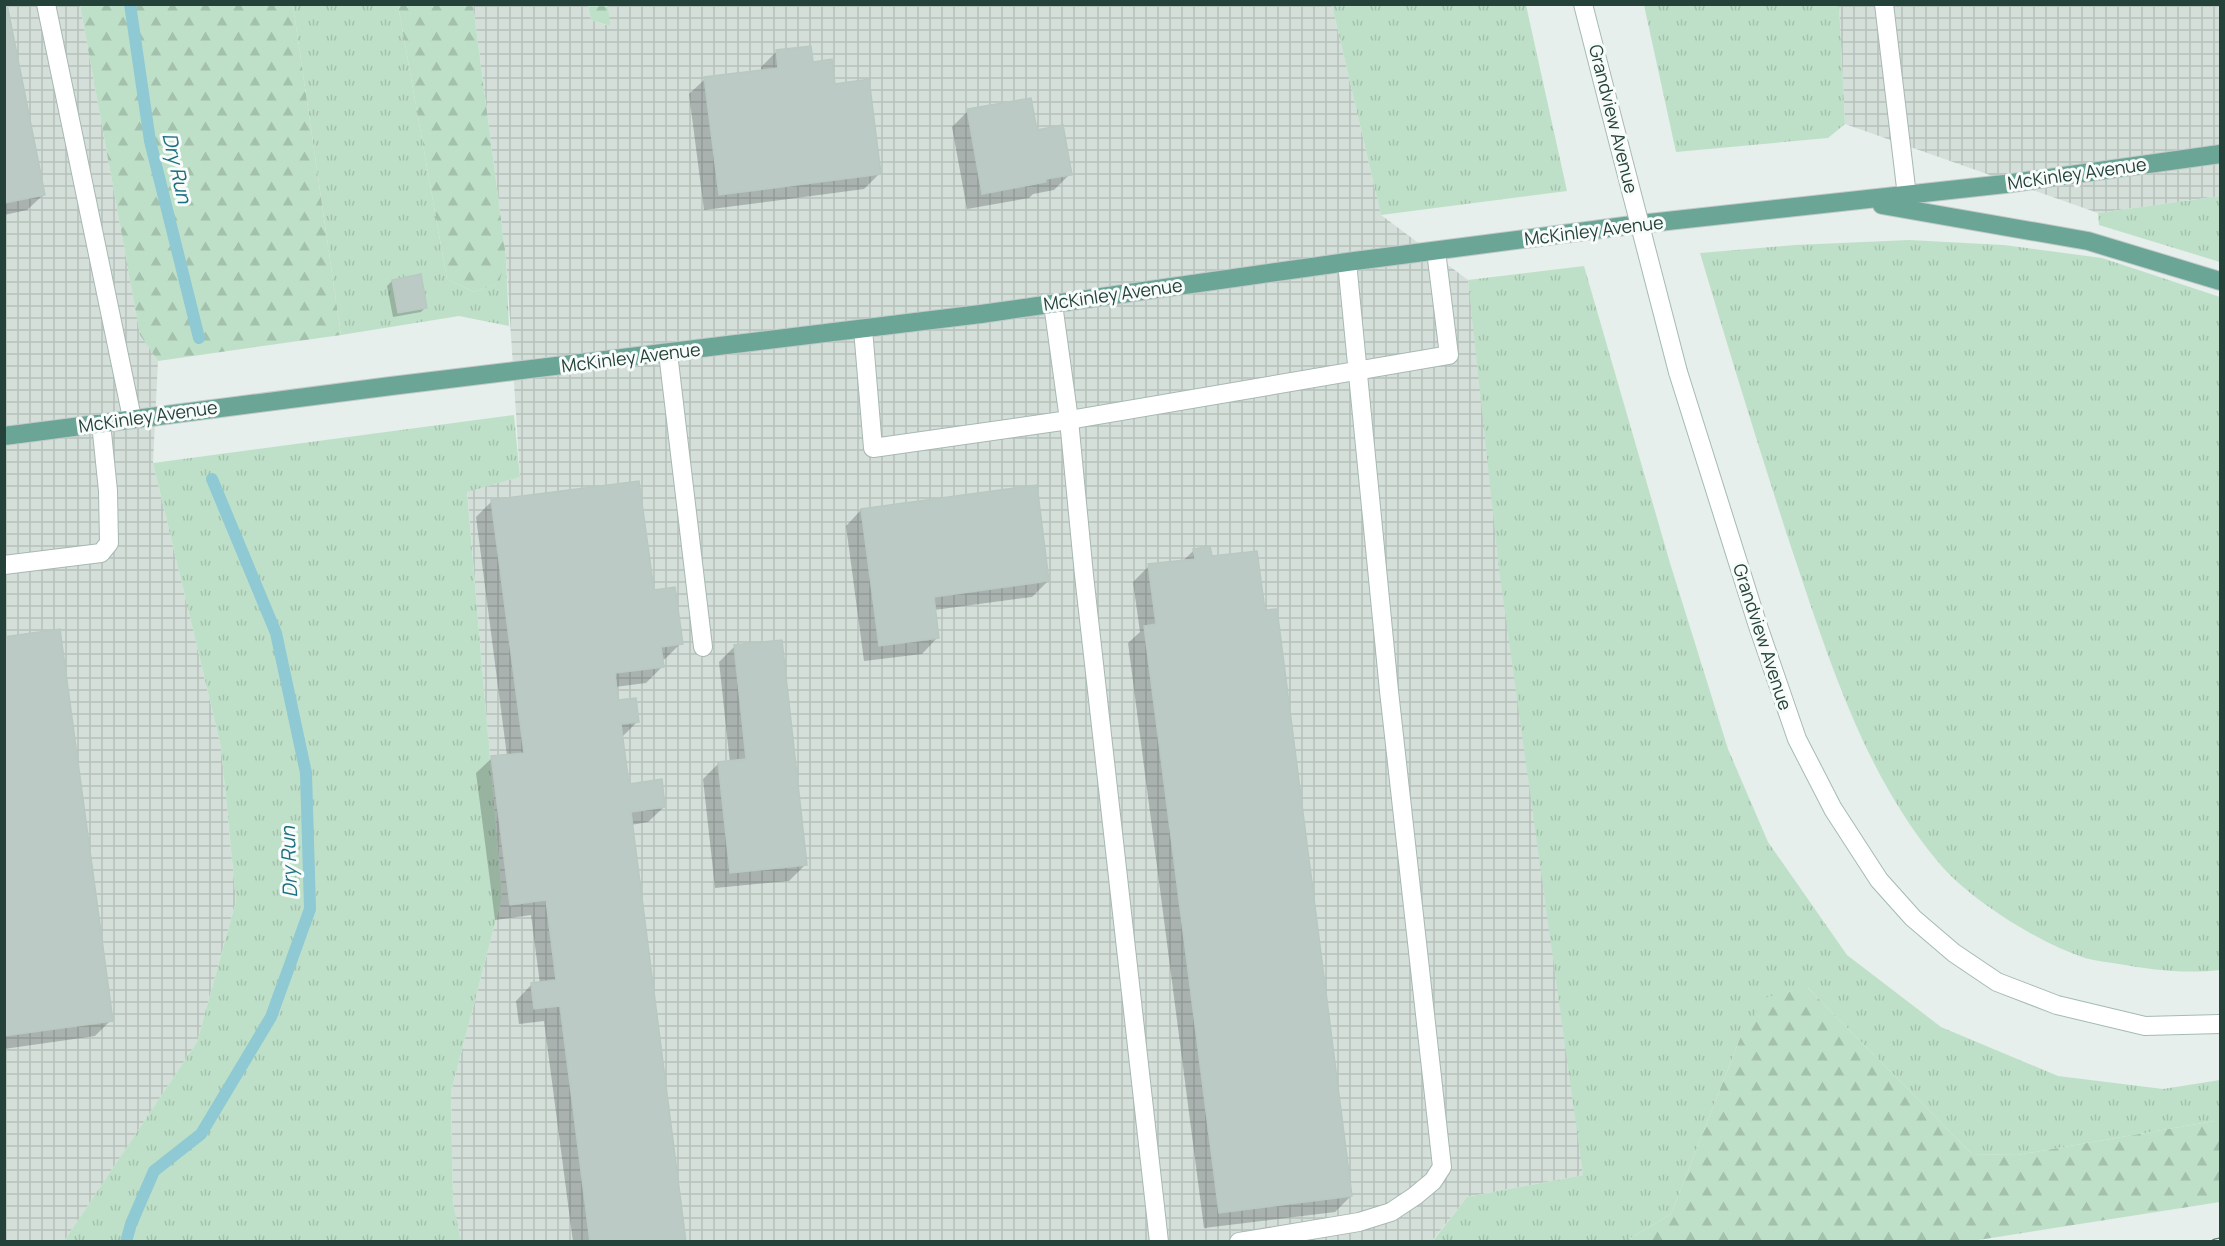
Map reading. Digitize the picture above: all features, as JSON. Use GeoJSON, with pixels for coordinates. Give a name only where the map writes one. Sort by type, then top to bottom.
{"type":"FeatureCollection","features":[{"type":"Feature","properties":{"kind":"main road"},"geometry":{"type":"LineString","coordinates":[[45,4],[132,418]]}},
{"type":"Feature","properties":{"kind":"main road","name":"Grandview Avenue"},"geometry":{"type":"LineString","coordinates":[[1583,4],[1678,372],[1758,626],[1797,739],[1833,809],[1880,880],[1913,918],[1954,953],[1997,982],[2058,1005],[2145,1026],[2220,1024]]}},
{"type":"Feature","properties":{"kind":"main road"},"geometry":{"type":"LineString","coordinates":[[1884,4],[1907,196]]}},
{"type":"Feature","properties":{"kind":"main road","name":"McKinley Avenue"},"geometry":{"type":"LineString","coordinates":[[4,435],[863,329],[1640,224],[1907,196],[2220,154]]}},
{"type":"Feature","properties":{"kind":"main road"},"geometry":{"type":"LineString","coordinates":[[1856,200],[2088,241],[2220,281]]}},
{"type":"Feature","properties":{"kind":"main road"},"geometry":{"type":"LineString","coordinates":[[863,329],[873,448],[1069,420],[1449,355],[1436,251]]}},
{"type":"Feature","properties":{"kind":"main road"},"geometry":{"type":"LineString","coordinates":[[1239,1242],[1359,1222],[1391,1212],[1432,1181],[1442,1167],[1389,691],[1347,262]]}},
{"type":"Feature","properties":{"kind":"main road"},"geometry":{"type":"LineString","coordinates":[[1053,304],[1069,420],[1084,575],[1159,1242]]}},
{"type":"Feature","properties":{"kind":"main road"},"geometry":{"type":"LineString","coordinates":[[668,353],[703,647]]}},
{"type":"Feature","properties":{"kind":"main road"},"geometry":{"type":"LineString","coordinates":[[4,565],[100,553],[109,543],[108,491],[100,423]]}},
{"type":"Feature","properties":{"kind":"shaded area"},"geometry":{"type":"Polygon","coordinates":[[[5,5],[80,5],[140,334],[158,361],[153,463],[221,747],[236,901],[197,1042],[64,1241],[5,1242],[5,5]]]}},
{"type":"Feature","properties":{"kind":"shaded area"},"geometry":{"type":"Polygon","coordinates":[[[473,5],[588,5],[591,20],[609,26],[608,5],[1332,5],[1381,215],[1468,280],[1583,1175],[1467,1197],[1432,1241],[461,1242],[453,1202],[451,1092],[502,897],[467,491],[520,477],[506,257],[473,5]]]}},
{"type":"Feature","properties":{"kind":"shaded area"},"geometry":{"type":"Polygon","coordinates":[[[1839,5],[2220,5],[2220,196],[2098,213],[1845,124],[1839,5]]]}},
{"type":"Feature","properties":{"kind":"green space"},"geometry":{"type":"Polygon","coordinates":[[[80,5],[293,5],[341,335],[158,361],[140,335],[80,5]]]}},
{"type":"Feature","properties":{"kind":"green space"},"geometry":{"type":"Polygon","coordinates":[[[293,5],[398,5],[447,279],[474,292],[498,283],[506,257],[509,326],[459,316],[341,335],[293,5]]]}},
{"type":"Feature","properties":{"kind":"green space"},"geometry":{"type":"Polygon","coordinates":[[[398,5],[473,5],[506,257],[499,283],[474,292],[447,279],[398,5]]]}},
{"type":"Feature","properties":{"kind":"green space"},"geometry":{"type":"Polygon","coordinates":[[[588,5],[608,5],[610,26],[591,20],[588,5]]]}},
{"type":"Feature","properties":{"kind":"green space"},"geometry":{"type":"Polygon","coordinates":[[[1332,5],[1526,5],[1567,191],[1381,215],[1332,5]]]}},
{"type":"Feature","properties":{"kind":"green space"},"geometry":{"type":"Polygon","coordinates":[[[1644,5],[1839,5],[1845,124],[1828,138],[1676,152],[1644,5]]]}},
{"type":"Feature","properties":{"kind":"green space"},"geometry":{"type":"Polygon","coordinates":[[[2220,196],[2220,262],[2099,225],[2098,213],[2220,196]]]}},
{"type":"Feature","properties":{"kind":"green space"},"geometry":{"type":"Polygon","coordinates":[[[1909,240],[2004,245],[2102,258],[2220,297],[2220,970],[2169,971],[2085,958],[2047,942],[2006,919],[1952,877],[1912,828],[1889,791],[1850,712],[1791,547],[1700,253],[1795,245],[1909,240]]]}},
{"type":"Feature","properties":{"kind":"green space"},"geometry":{"type":"Polygon","coordinates":[[[1584,266],[1670,563],[1728,749],[1768,842],[1847,955],[1941,1027],[2058,1076],[2163,1089],[2220,1080],[2220,1120],[2017,1155],[1972,1154],[1808,988],[1741,1036],[1671,1214],[1627,1240],[1432,1242],[1467,1197],[1583,1175],[1499,569],[1468,280],[1584,266]]]}},
{"type":"Feature","properties":{"kind":"green space"},"geometry":{"type":"Polygon","coordinates":[[[514,415],[520,477],[467,492],[502,897],[451,1092],[453,1202],[461,1241],[64,1241],[197,1042],[236,901],[221,747],[153,463],[514,415]]]}},
{"type":"Feature","properties":{"kind":"green space"},"geometry":{"type":"Polygon","coordinates":[[[1808,988],[1972,1154],[2017,1155],[2220,1120],[2220,1202],[1972,1241],[1614,1241],[1627,1240],[1671,1214],[1741,1036],[1767,997],[1808,988]]]}},
{"type":"Feature","properties":{"kind":"building"},"geometry":{"type":"Polygon","coordinates":[[[4,4],[7,4],[45,195],[4,203],[4,4]]]}},
{"type":"Feature","properties":{"kind":"building"},"geometry":{"type":"Polygon","coordinates":[[[811,46],[813,62],[832,59],[835,84],[869,79],[881,174],[719,195],[704,77],[778,68],[776,50],[811,46]]]}},
{"type":"Feature","properties":{"kind":"building"},"geometry":{"type":"Polygon","coordinates":[[[1031,98],[1037,130],[1063,125],[1072,175],[982,194],[967,109],[1031,98]]]}},
{"type":"Feature","properties":{"kind":"building"},"geometry":{"type":"Polygon","coordinates":[[[421,274],[427,308],[398,313],[392,280],[421,274]]]}},
{"type":"Feature","properties":{"kind":"building"},"geometry":{"type":"Polygon","coordinates":[[[639,481],[654,590],[675,587],[683,644],[661,647],[664,667],[615,673],[618,700],[636,698],[639,722],[621,724],[629,784],[662,779],[665,807],[631,812],[686,1242],[590,1242],[560,1006],[534,1009],[531,983],[556,980],[546,900],[510,905],[491,756],[524,753],[491,500],[639,481]]]}},
{"type":"Feature","properties":{"kind":"building"},"geometry":{"type":"Polygon","coordinates":[[[1037,485],[1049,581],[934,597],[939,638],[879,646],[861,509],[1037,485]]]}},
{"type":"Feature","properties":{"kind":"building"},"geometry":{"type":"Polygon","coordinates":[[[1210,546],[1212,556],[1257,551],[1265,610],[1277,609],[1352,1196],[1219,1213],[1144,626],[1156,624],[1148,564],[1195,559],[1193,549],[1210,546]]]}},
{"type":"Feature","properties":{"kind":"building"},"geometry":{"type":"Polygon","coordinates":[[[60,629],[113,1021],[4,1036],[4,637],[60,629]]]}},
{"type":"Feature","properties":{"kind":"building"},"geometry":{"type":"Polygon","coordinates":[[[782,640],[807,865],[730,873],[718,762],[746,759],[734,645],[782,640]]]}},
{"type":"Feature","properties":{"kind":"waterway","name":"Dry Run"},"geometry":{"type":"LineString","coordinates":[[130,4],[150,141],[199,338]]}},
{"type":"Feature","properties":{"kind":"waterway","name":"Dry Run"},"geometry":{"type":"LineString","coordinates":[[126,1242],[131,1224],[154,1171],[201,1134],[271,1017],[310,909],[306,773],[276,633],[212,479]]}},
{"type":"Feature","properties":{"kind":"railway"},"geometry":{"type":"LineString","coordinates":[[2215,1242],[2220,1241]]}}]}
